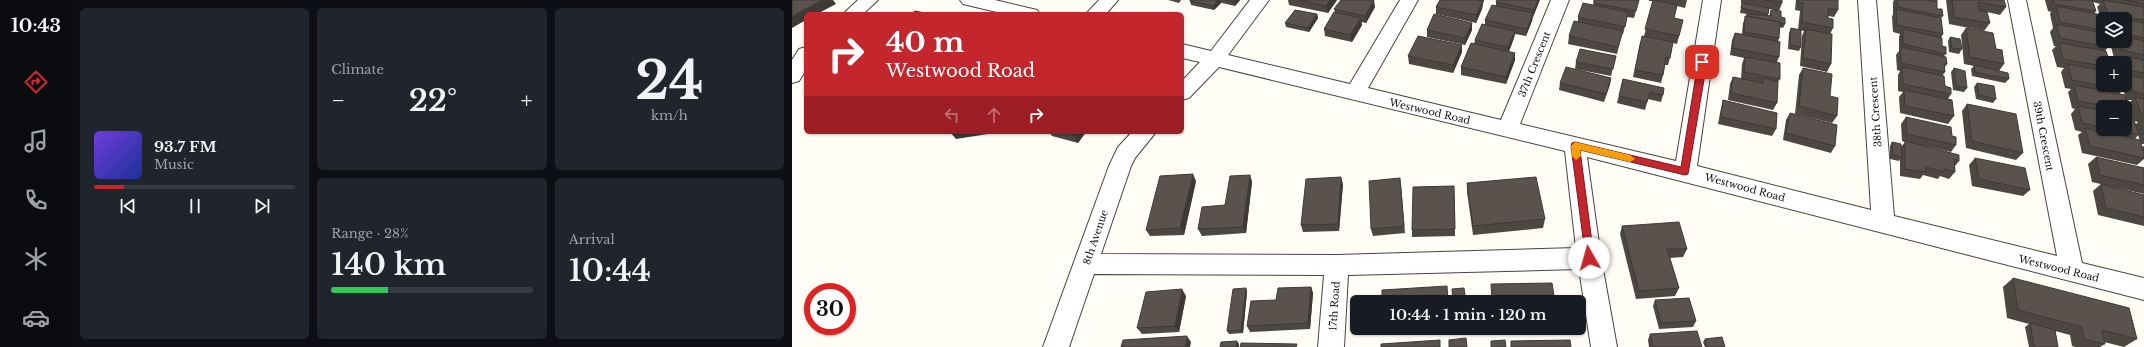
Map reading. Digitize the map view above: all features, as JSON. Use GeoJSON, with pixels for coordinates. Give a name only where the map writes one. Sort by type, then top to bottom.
{"type":"FeatureCollection","features":[{"type":"Feature","properties":{"kind":"street"},"geometry":{"type":"LineString","coordinates":[[854,12],[869,0]]}},
{"type":"Feature","properties":{"kind":"street"},"geometry":{"type":"LineString","coordinates":[[969,0],[1022,12]]}},
{"type":"Feature","properties":{"kind":"street"},"geometry":{"type":"LineString","coordinates":[[1097,12],[1109,0]]}},
{"type":"Feature","properties":{"kind":"street"},"geometry":{"type":"LineString","coordinates":[[1184,91],[1215,59],[1260,0]]}},
{"type":"Feature","properties":{"kind":"street"},"geometry":{"type":"LineString","coordinates":[[1355,93],[1409,0]]}},
{"type":"Feature","properties":{"kind":"street","name":"37th Crescent"},"geometry":{"type":"LineString","coordinates":[[1508,128],[1560,0]]}},
{"type":"Feature","properties":{"kind":"street"},"geometry":{"type":"LineString","coordinates":[[1685,172],[1712,0]]}},
{"type":"Feature","properties":{"kind":"street","name":"38th Crescent"},"geometry":{"type":"LineString","coordinates":[[1867,0],[1883,223]]}},
{"type":"Feature","properties":{"kind":"street","name":"39th Crescent"},"geometry":{"type":"LineString","coordinates":[[2017,0],[2072,271]]}},
{"type":"Feature","properties":{"kind":"street","name":"Westwood Road"},"geometry":{"type":"LineString","coordinates":[[1184,51],[1508,128],[2144,289]]}},
{"type":"Feature","properties":{"kind":"street"},"geometry":{"type":"LineString","coordinates":[[793,73],[804,57]]}},
{"type":"Feature","properties":{"kind":"street","name":"8th Avenue"},"geometry":{"type":"LineString","coordinates":[[1056,347],[1120,166],[1126,153],[1143,134]]}},
{"type":"Feature","properties":{"kind":"street"},"geometry":{"type":"LineString","coordinates":[[1575,146],[1589,258],[1604,347]]}},
{"type":"Feature","properties":{"kind":"street"},"geometry":{"type":"LineString","coordinates":[[1086,264],[1337,265],[1589,258]]}},
{"type":"Feature","properties":{"kind":"street","name":"17th Road"},"geometry":{"type":"LineString","coordinates":[[1331,347],[1337,265]]}},
{"type":"Feature","properties":{"kind":"building"},"geometry":{"type":"Polygon","coordinates":[[[793,0],[822,0],[792,16],[793,0]]]}},
{"type":"Feature","properties":{"kind":"building"},"geometry":{"type":"Polygon","coordinates":[[[1190,0],[1218,0],[1213,6],[1190,0]]]}},
{"type":"Feature","properties":{"kind":"building"},"geometry":{"type":"Polygon","coordinates":[[[1299,0],[1330,0],[1326,6],[1299,0]]]}},
{"type":"Feature","properties":{"kind":"building"},"geometry":{"type":"Polygon","coordinates":[[[1341,0],[1374,0],[1365,16],[1334,9],[1341,0]]]}},
{"type":"Feature","properties":{"kind":"building"},"geometry":{"type":"Polygon","coordinates":[[[1440,0],[1483,1],[1476,15],[1436,7],[1440,0]]]}},
{"type":"Feature","properties":{"kind":"building"},"geometry":{"type":"Polygon","coordinates":[[[1497,0],[1538,0],[1534,10],[1496,2],[1497,0]]]}},
{"type":"Feature","properties":{"kind":"building"},"geometry":{"type":"Polygon","coordinates":[[[1594,0],[1639,0],[1636,11],[1594,3],[1594,0]]]}},
{"type":"Feature","properties":{"kind":"building"},"geometry":{"type":"Polygon","coordinates":[[[1653,0],[1677,5],[1674,18],[1683,20],[1679,36],[1645,29],[1653,0]]]}},
{"type":"Feature","properties":{"kind":"building"},"geometry":{"type":"Polygon","coordinates":[[[1765,0],[1782,0],[1782,3],[1765,0]]]}},
{"type":"Feature","properties":{"kind":"building"},"geometry":{"type":"Polygon","coordinates":[[[1798,0],[1838,0],[1838,10],[1828,8],[1828,18],[1833,19],[1833,28],[1802,22],[1803,3],[1798,2],[1798,0]]]}},
{"type":"Feature","properties":{"kind":"building"},"geometry":{"type":"Polygon","coordinates":[[[1897,0],[1926,0],[1937,2],[1937,9],[1942,9],[1943,16],[1898,7],[1897,0]]]}},
{"type":"Feature","properties":{"kind":"building"},"geometry":{"type":"Polygon","coordinates":[[[1952,0],[2004,0],[2006,7],[1978,2],[1979,10],[1987,12],[1990,23],[1954,17],[1952,0]]]}},
{"type":"Feature","properties":{"kind":"building"},"geometry":{"type":"Polygon","coordinates":[[[2053,0],[2092,0],[2096,11],[2054,4],[2053,0]]]}},
{"type":"Feature","properties":{"kind":"building"},"geometry":{"type":"Polygon","coordinates":[[[2103,0],[2144,7],[2144,20],[2132,18],[2132,12],[2107,12],[2103,0]]]}},
{"type":"Feature","properties":{"kind":"building"},"geometry":{"type":"Polygon","coordinates":[[[2125,0],[2144,0],[2144,4],[2125,0]]]}},
{"type":"Feature","properties":{"kind":"building"},"geometry":{"type":"Polygon","coordinates":[[[1583,3],[1628,12],[1625,27],[1578,17],[1583,3]]]}},
{"type":"Feature","properties":{"kind":"building"},"geometry":{"type":"Polygon","coordinates":[[[1742,3],[1769,8],[1768,14],[1741,8],[1742,3]]]}},
{"type":"Feature","properties":{"kind":"building"},"geometry":{"type":"Polygon","coordinates":[[[1492,5],[1533,13],[1527,29],[1485,20],[1492,5]]]}},
{"type":"Feature","properties":{"kind":"building"},"geometry":{"type":"Polygon","coordinates":[[[2056,6],[2096,14],[2096,29],[2060,22],[2056,6]]]}},
{"type":"Feature","properties":{"kind":"building"},"geometry":{"type":"Polygon","coordinates":[[[1896,9],[1941,18],[1943,34],[1897,25],[1896,9]]]}},
{"type":"Feature","properties":{"kind":"building"},"geometry":{"type":"Polygon","coordinates":[[[1295,10],[1317,14],[1308,28],[1285,23],[1295,10]]]}},
{"type":"Feature","properties":{"kind":"building"},"geometry":{"type":"Polygon","coordinates":[[[1771,10],[1781,11],[1781,17],[1785,18],[1785,24],[1747,16],[1747,14],[1771,16],[1771,10]]]}},
{"type":"Feature","properties":{"kind":"building"},"geometry":{"type":"Polygon","coordinates":[[[1334,12],[1361,18],[1350,35],[1324,29],[1334,12]]]}},
{"type":"Feature","properties":{"kind":"building"},"geometry":{"type":"Polygon","coordinates":[[[1434,14],[1472,23],[1465,38],[1427,30],[1434,14]]]}},
{"type":"Feature","properties":{"kind":"building"},"geometry":{"type":"Polygon","coordinates":[[[1745,16],[1780,22],[1779,38],[1744,32],[1745,16]]]}},
{"type":"Feature","properties":{"kind":"building"},"geometry":{"type":"Polygon","coordinates":[[[2132,20],[2144,23],[2144,38],[2132,35],[2132,20]]]}},
{"type":"Feature","properties":{"kind":"building"},"geometry":{"type":"Polygon","coordinates":[[[1574,21],[1623,31],[1618,47],[1569,36],[1574,21]]]}},
{"type":"Feature","properties":{"kind":"building"},"geometry":{"type":"Polygon","coordinates":[[[1482,24],[1515,31],[1508,47],[1475,40],[1482,24]]]}},
{"type":"Feature","properties":{"kind":"building"},"geometry":{"type":"Polygon","coordinates":[[[2056,24],[2096,32],[2096,45],[2060,38],[2056,24]]]}},
{"type":"Feature","properties":{"kind":"building"},"geometry":{"type":"Polygon","coordinates":[[[1791,28],[1801,30],[1801,47],[1790,45],[1791,28]]]}},
{"type":"Feature","properties":{"kind":"building"},"geometry":{"type":"Polygon","coordinates":[[[1966,28],[1993,33],[1996,49],[2002,50],[2004,64],[1970,57],[1966,28]]]}},
{"type":"Feature","properties":{"kind":"building"},"geometry":{"type":"Polygon","coordinates":[[[1806,29],[1832,34],[1831,64],[1803,58],[1806,29]]]}},
{"type":"Feature","properties":{"kind":"building"},"geometry":{"type":"Polygon","coordinates":[[[1903,29],[1942,38],[1942,46],[1946,47],[1946,54],[1903,44],[1903,29]]]}},
{"type":"Feature","properties":{"kind":"building"},"geometry":{"type":"Polygon","coordinates":[[[1735,33],[1780,42],[1779,57],[1733,48],[1735,33]]]}},
{"type":"Feature","properties":{"kind":"building"},"geometry":{"type":"Polygon","coordinates":[[[1418,36],[1462,45],[1453,65],[1408,56],[1418,36]]]}},
{"type":"Feature","properties":{"kind":"building"},"geometry":{"type":"Polygon","coordinates":[[[1642,36],[1673,42],[1670,58],[1666,57],[1663,75],[1635,70],[1642,36]]]}},
{"type":"Feature","properties":{"kind":"building"},"geometry":{"type":"Polygon","coordinates":[[[1950,37],[1960,39],[1962,49],[1952,48],[1950,37]]]}},
{"type":"Feature","properties":{"kind":"building"},"geometry":{"type":"Polygon","coordinates":[[[2132,38],[2144,41],[2144,55],[2121,50],[2120,48],[2132,48],[2132,38]]]}},
{"type":"Feature","properties":{"kind":"building"},"geometry":{"type":"Polygon","coordinates":[[[1471,43],[1515,53],[1506,77],[1461,67],[1471,43]]]}},
{"type":"Feature","properties":{"kind":"building"},"geometry":{"type":"Polygon","coordinates":[[[2059,43],[2106,51],[2108,56],[2096,56],[2096,65],[2063,59],[2059,43]]]}},
{"type":"Feature","properties":{"kind":"building"},"geometry":{"type":"Polygon","coordinates":[[[1901,47],[1946,57],[1947,64],[1944,64],[1945,72],[1901,63],[1901,47]]]}},
{"type":"Feature","properties":{"kind":"building"},"geometry":{"type":"Polygon","coordinates":[[[1580,49],[1616,56],[1613,69],[1576,62],[1580,49]]]}},
{"type":"Feature","properties":{"kind":"building"},"geometry":{"type":"Polygon","coordinates":[[[1745,57],[1780,63],[1780,79],[1744,72],[1745,57]]]}},
{"type":"Feature","properties":{"kind":"building"},"geometry":{"type":"Polygon","coordinates":[[[2132,58],[2144,60],[2144,73],[2132,71],[2132,58]]]}},
{"type":"Feature","properties":{"kind":"building"},"geometry":{"type":"Polygon","coordinates":[[[2068,64],[2096,70],[2096,85],[2072,80],[2068,64]]]}},
{"type":"Feature","properties":{"kind":"building"},"geometry":{"type":"Polygon","coordinates":[[[1974,65],[2008,73],[2009,79],[1975,72],[1974,65]]]}},
{"type":"Feature","properties":{"kind":"building"},"geometry":{"type":"Polygon","coordinates":[[[1566,67],[1611,78],[1606,94],[1560,83],[1566,67]]]}},
{"type":"Feature","properties":{"kind":"building"},"geometry":{"type":"Polygon","coordinates":[[[1902,67],[1944,76],[1945,86],[1951,88],[1951,94],[1903,84],[1902,67]]]}},
{"type":"Feature","properties":{"kind":"building"},"geometry":{"type":"Polygon","coordinates":[[[1803,68],[1832,74],[1830,96],[1838,98],[1837,116],[1799,106],[1803,68]]]}},
{"type":"Feature","properties":{"kind":"building"},"geometry":{"type":"Polygon","coordinates":[[[1954,68],[1965,71],[1967,88],[1956,86],[1954,68]]]}},
{"type":"Feature","properties":{"kind":"building"},"geometry":{"type":"Polygon","coordinates":[[[1733,77],[1763,83],[1763,78],[1778,82],[1777,103],[1731,93],[1733,77]]]}},
{"type":"Feature","properties":{"kind":"building"},"geometry":{"type":"Polygon","coordinates":[[[2132,77],[2144,78],[2144,94],[2134,92],[2132,87],[2132,77]]]}},
{"type":"Feature","properties":{"kind":"building"},"geometry":{"type":"Polygon","coordinates":[[[1623,79],[1664,88],[1663,95],[1650,92],[1647,102],[1619,96],[1623,79]]]}},
{"type":"Feature","properties":{"kind":"building"},"geometry":{"type":"Polygon","coordinates":[[[1977,83],[1994,86],[1996,99],[1979,95],[1977,83]]]}},
{"type":"Feature","properties":{"kind":"building"},"geometry":{"type":"Polygon","coordinates":[[[2074,85],[2096,89],[2096,92],[2110,92],[2125,95],[2127,100],[2096,100],[2096,104],[2078,101],[2074,85]]]}},
{"type":"Feature","properties":{"kind":"building"},"geometry":{"type":"Polygon","coordinates":[[[1904,90],[1952,100],[1954,116],[1905,106],[1904,90]]]}},
{"type":"Feature","properties":{"kind":"building"},"geometry":{"type":"Polygon","coordinates":[[[2135,97],[2144,99],[2144,115],[2141,114],[2135,97]]]}},
{"type":"Feature","properties":{"kind":"building"},"geometry":{"type":"Polygon","coordinates":[[[1723,100],[1777,113],[1776,129],[1721,117],[1723,100]]]}},
{"type":"Feature","properties":{"kind":"building"},"geometry":{"type":"Polygon","coordinates":[[[1967,104],[2016,114],[2023,153],[1972,141],[1967,104]]]}},
{"type":"Feature","properties":{"kind":"building"},"geometry":{"type":"Polygon","coordinates":[[[2078,106],[2096,110],[2096,126],[2082,123],[2078,106]]]}},
{"type":"Feature","properties":{"kind":"building"},"geometry":{"type":"Polygon","coordinates":[[[1790,113],[1837,125],[1835,146],[1786,133],[1790,113]]]}},
{"type":"Feature","properties":{"kind":"building"},"geometry":{"type":"Polygon","coordinates":[[[1906,117],[1951,127],[1952,136],[1956,137],[1956,145],[1907,134],[1906,117]]]}},
{"type":"Feature","properties":{"kind":"building"},"geometry":{"type":"Polygon","coordinates":[[[2132,117],[2133,117],[2139,135],[2132,134],[2132,117]]]}},
{"type":"Feature","properties":{"kind":"building"},"geometry":{"type":"Polygon","coordinates":[[[2085,128],[2096,130],[2096,136],[2122,136],[2140,140],[2144,158],[2090,146],[2085,128]]]}},
{"type":"Feature","properties":{"kind":"building"},"geometry":{"type":"Polygon","coordinates":[[[1905,141],[1959,155],[1959,161],[1954,159],[1955,172],[1944,169],[1944,172],[1926,167],[1926,172],[1905,169],[1905,141]]]}},
{"type":"Feature","properties":{"kind":"building"},"geometry":{"type":"Polygon","coordinates":[[[1892,142],[1901,144],[1902,157],[1893,155],[1892,142]]]}},
{"type":"Feature","properties":{"kind":"building"},"geometry":{"type":"Polygon","coordinates":[[[2096,157],[2144,168],[2144,185],[2100,175],[2096,157]]]}},
{"type":"Feature","properties":{"kind":"building"},"geometry":{"type":"Polygon","coordinates":[[[1975,158],[2025,168],[2030,190],[1979,179],[1975,158]]]}},
{"type":"Feature","properties":{"kind":"building"},"geometry":{"type":"Polygon","coordinates":[[[1193,174],[1180,228],[1146,230],[1160,176],[1193,174]]]}},
{"type":"Feature","properties":{"kind":"building"},"geometry":{"type":"Polygon","coordinates":[[[1250,175],[1243,227],[1198,229],[1202,207],[1225,205],[1230,176],[1250,175]]]}},
{"type":"Feature","properties":{"kind":"building"},"geometry":{"type":"Polygon","coordinates":[[[1341,177],[1338,224],[1301,225],[1306,179],[1341,177]]]}},
{"type":"Feature","properties":{"kind":"building"},"geometry":{"type":"Polygon","coordinates":[[[1536,177],[1545,219],[1473,226],[1467,183],[1536,177]]]}},
{"type":"Feature","properties":{"kind":"building"},"geometry":{"type":"Polygon","coordinates":[[[1400,178],[1404,226],[1371,229],[1369,181],[1400,178]]]}},
{"type":"Feature","properties":{"kind":"building"},"geometry":{"type":"Polygon","coordinates":[[[2101,184],[2144,195],[2144,217],[2106,208],[2101,184]]]}},
{"type":"Feature","properties":{"kind":"building"},"geometry":{"type":"Polygon","coordinates":[[[1454,186],[1455,229],[1412,230],[1413,187],[1454,186]]]}},
{"type":"Feature","properties":{"kind":"building"},"geometry":{"type":"Polygon","coordinates":[[[1679,222],[1687,249],[1667,249],[1679,288],[1639,291],[1622,226],[1679,222]]]}},
{"type":"Feature","properties":{"kind":"building"},"geometry":{"type":"Polygon","coordinates":[[[2013,278],[2129,308],[2137,339],[2102,330],[2105,344],[2084,339],[2082,327],[2018,310],[2013,278]]]}},
{"type":"Feature","properties":{"kind":"building"},"geometry":{"type":"Polygon","coordinates":[[[1552,283],[1554,295],[1492,295],[1491,284],[1552,283]]]}},
{"type":"Feature","properties":{"kind":"building"},"geometry":{"type":"Polygon","coordinates":[[[1447,286],[1448,295],[1382,295],[1382,290],[1447,286]]]}},
{"type":"Feature","properties":{"kind":"building"},"geometry":{"type":"Polygon","coordinates":[[[1311,287],[1308,323],[1247,326],[1251,301],[1276,300],[1278,288],[1311,287]]]}},
{"type":"Feature","properties":{"kind":"building"},"geometry":{"type":"Polygon","coordinates":[[[1246,288],[1241,330],[1227,331],[1233,289],[1246,288]]]}},
{"type":"Feature","properties":{"kind":"building"},"geometry":{"type":"Polygon","coordinates":[[[1464,288],[1465,295],[1452,295],[1452,289],[1464,288]]]}},
{"type":"Feature","properties":{"kind":"building"},"geometry":{"type":"Polygon","coordinates":[[[1182,289],[1175,326],[1137,328],[1146,292],[1182,289]]]}},
{"type":"Feature","properties":{"kind":"building"},"geometry":{"type":"Polygon","coordinates":[[[1689,298],[1696,321],[1661,323],[1655,300],[1689,298]]]}},
{"type":"Feature","properties":{"kind":"building"},"geometry":{"type":"Polygon","coordinates":[[[2030,323],[2055,330],[2058,347],[2034,347],[2030,323]]]}},
{"type":"Feature","properties":{"kind":"building"},"geometry":{"type":"Polygon","coordinates":[[[1697,331],[1702,347],[1653,347],[1650,334],[1697,331]]]}},
{"type":"Feature","properties":{"kind":"building"},"geometry":{"type":"Polygon","coordinates":[[[1187,336],[1185,347],[1121,347],[1123,340],[1187,336]]]}},
{"type":"Feature","properties":{"kind":"building"},"geometry":{"type":"Polygon","coordinates":[[[1722,337],[1725,347],[1707,347],[1705,339],[1722,337]]]}},
{"type":"Feature","properties":{"kind":"building"},"geometry":{"type":"Polygon","coordinates":[[[1466,338],[1467,347],[1449,347],[1449,340],[1466,338]]]}},
{"type":"Feature","properties":{"kind":"building"},"geometry":{"type":"Polygon","coordinates":[[[1440,340],[1440,347],[1381,347],[1381,344],[1440,340]]]}},
{"type":"Feature","properties":{"kind":"building"},"geometry":{"type":"Polygon","coordinates":[[[1505,340],[1506,347],[1491,347],[1491,341],[1505,340]]]}},
{"type":"Feature","properties":{"kind":"building"},"geometry":{"type":"Polygon","coordinates":[[[1570,340],[1571,347],[1511,347],[1511,341],[1570,340]]]}},
{"type":"Feature","properties":{"kind":"building"},"geometry":{"type":"Polygon","coordinates":[[[1237,341],[1236,347],[1220,347],[1221,342],[1237,341]]]}},
{"type":"Feature","properties":{"kind":"building"},"geometry":{"type":"Polygon","coordinates":[[[1241,343],[1297,344],[1296,347],[1240,347],[1241,343]]]}},
{"type":"Feature","properties":{"kind":"slow traffic"},"geometry":{"type":"LineString","coordinates":[[1576,156],[1575,146],[1630,159]]}},
{"type":"Feature","properties":{"kind":"route"},"geometry":{"type":"LineString","coordinates":[[1589,258],[1575,146],[1685,172],[1702,62]]}}]}
